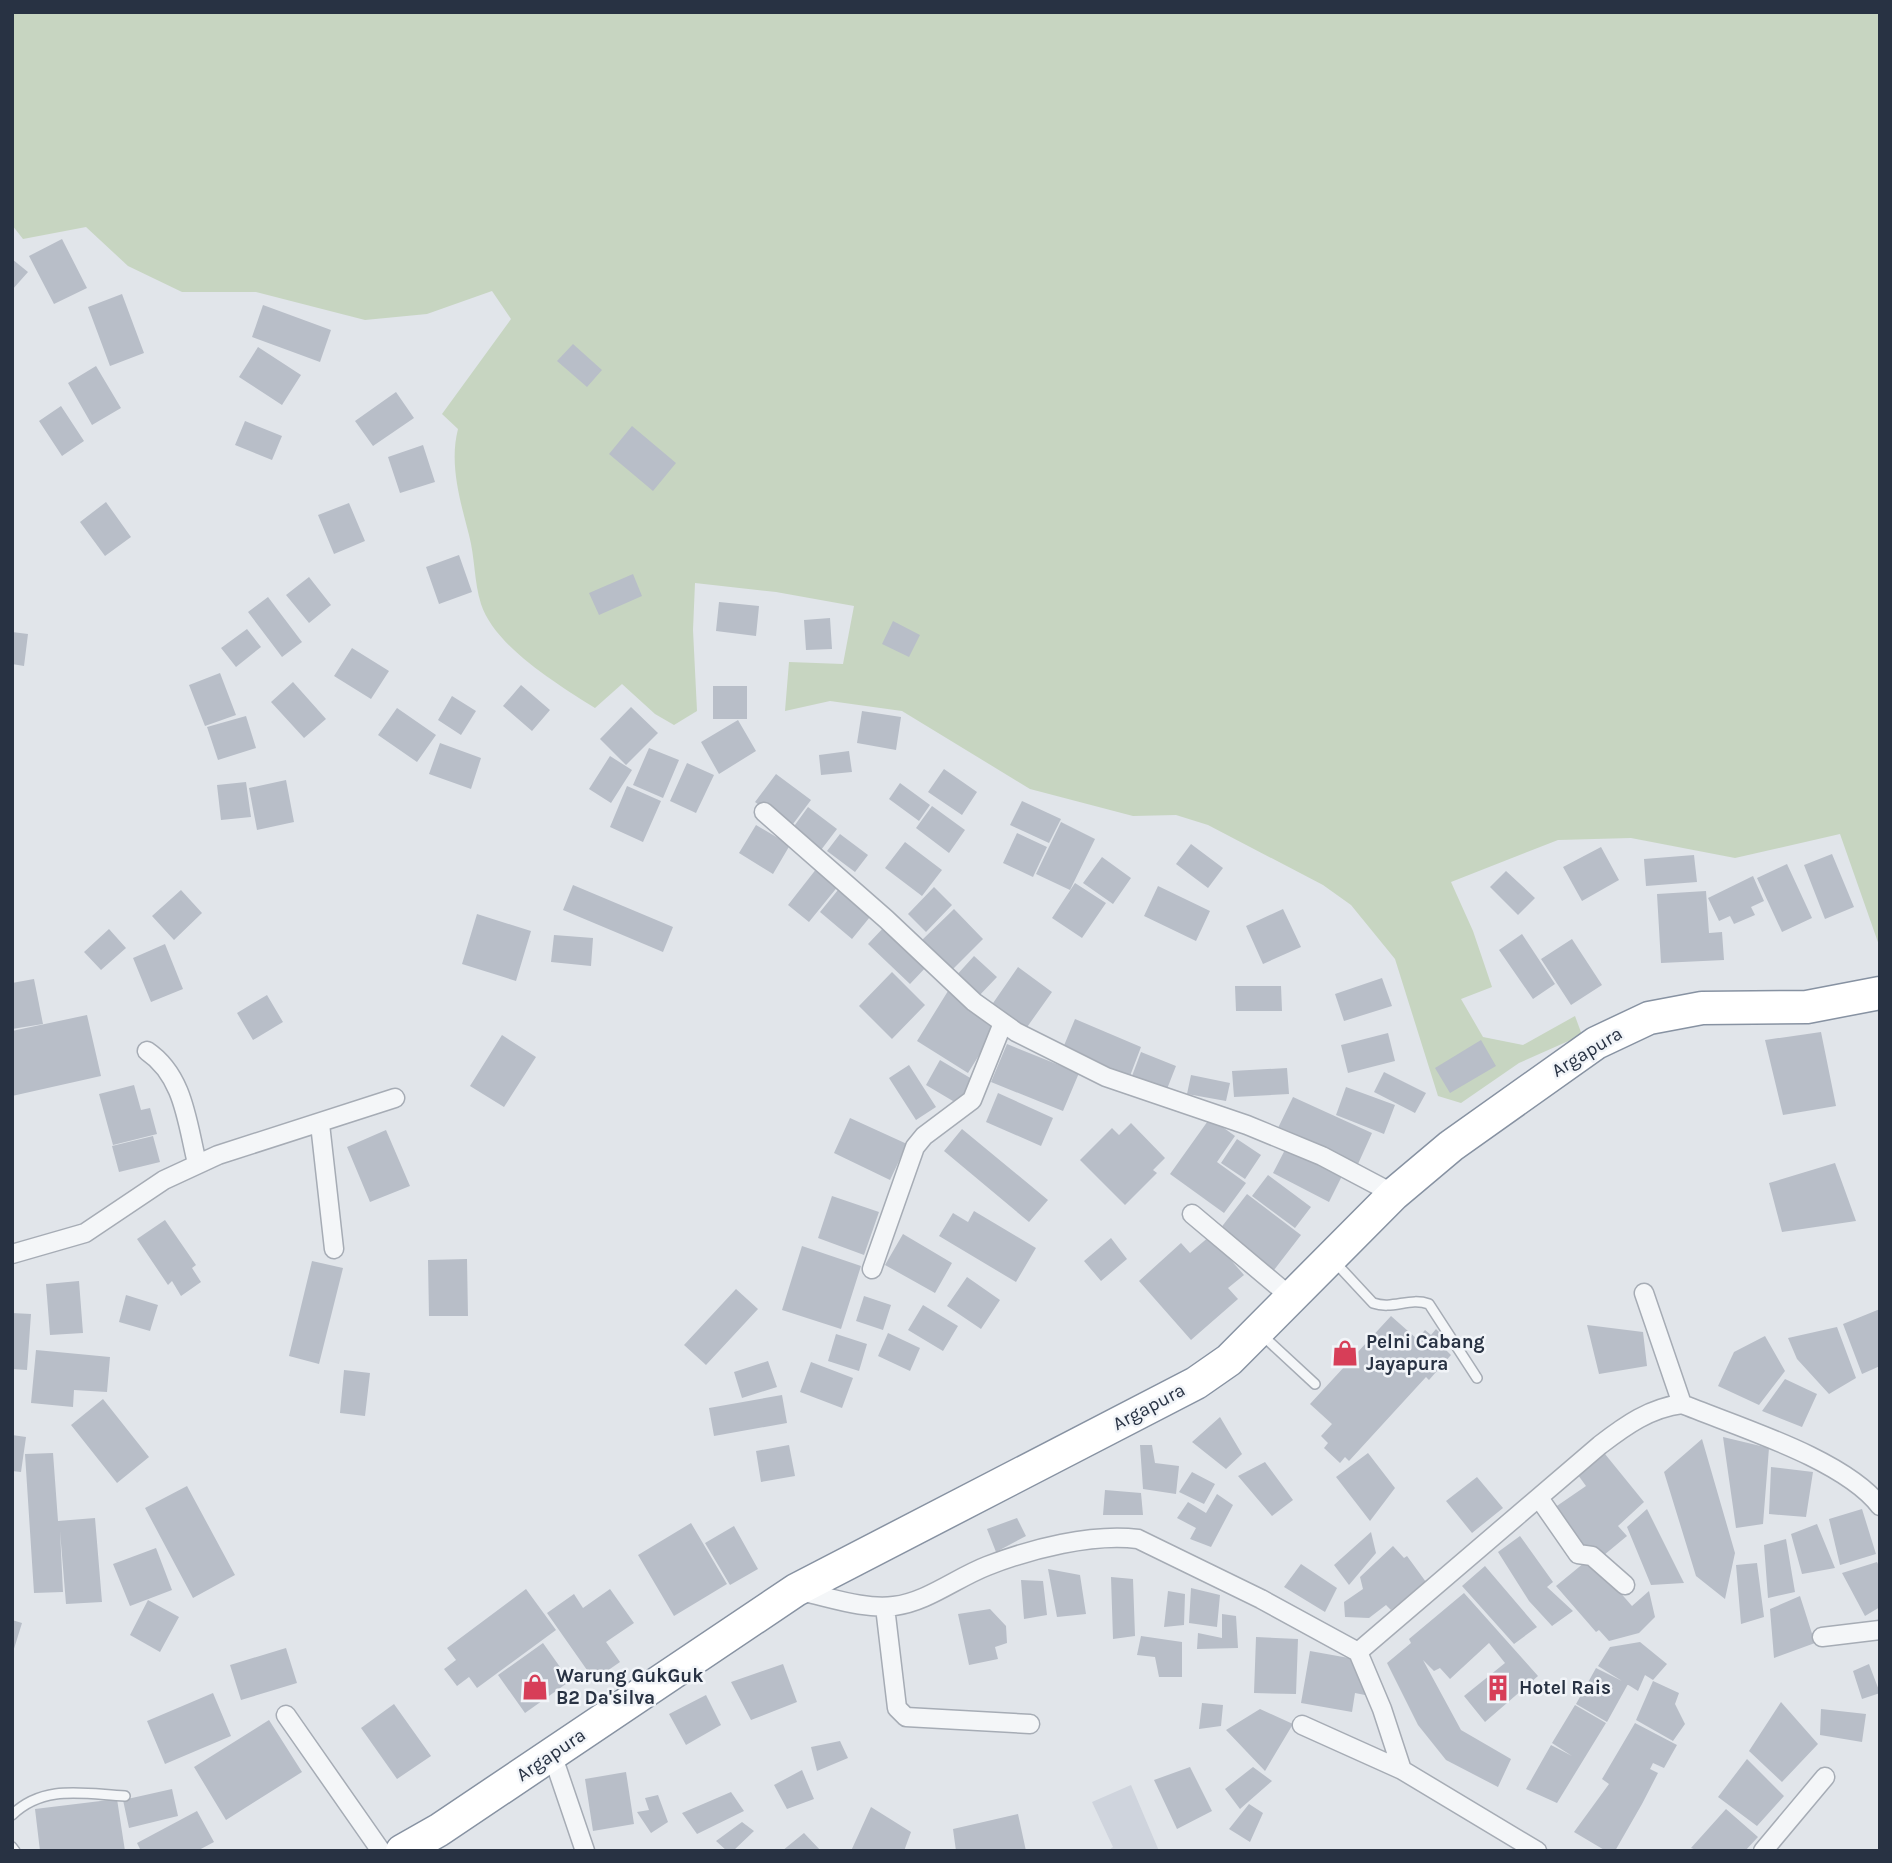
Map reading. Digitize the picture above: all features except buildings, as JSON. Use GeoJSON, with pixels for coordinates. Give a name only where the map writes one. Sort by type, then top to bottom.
{"type":"FeatureCollection","features":[{"type":"Feature","properties":{"kind":"highway","name":"Argapura"},"geometry":{"type":"LineString","coordinates":[[402,1851],[439,1830],[796,1590],[1166,1401],[1229,1360],[1394,1194],[1526,1091],[1596,1043],[1649,1018],[1702,1008],[1807,1007],[1880,993]]}},
{"type":"Feature","properties":{"kind":"street"},"geometry":{"type":"LineString","coordinates":[[764,812],[886,919],[974,1002],[1003,1023],[1106,1077],[1247,1125],[1322,1156],[1394,1194]]}},
{"type":"Feature","properties":{"kind":"street"},"geometry":{"type":"LineString","coordinates":[[872,1269],[915,1147],[932,1130],[972,1100],[1003,1023]]}},
{"type":"Feature","properties":{"kind":"street"},"geometry":{"type":"LineString","coordinates":[[147,1051],[160,1060],[175,1080],[197,1163]]}},
{"type":"Feature","properties":{"kind":"street"},"geometry":{"type":"LineString","coordinates":[[12,1254],[85,1233],[164,1180],[197,1163],[396,1098]]}},
{"type":"Feature","properties":{"kind":"street"},"geometry":{"type":"LineString","coordinates":[[320,1124],[334,1250]]}},
{"type":"Feature","properties":{"kind":"street"},"geometry":{"type":"LineString","coordinates":[[1192,1214],[1292,1298]]}},
{"type":"Feature","properties":{"kind":"street"},"geometry":{"type":"LineString","coordinates":[[1644,1293],[1682,1404]]}},
{"type":"Feature","properties":{"kind":"street"},"geometry":{"type":"LineString","coordinates":[[1358,1653],[1632,1421],[1667,1406],[1682,1404],[1786,1446],[1859,1484],[1880,1506]]}},
{"type":"Feature","properties":{"kind":"street"},"geometry":{"type":"LineString","coordinates":[[1539,1498],[1578,1554],[1592,1556],[1625,1585]]}},
{"type":"Feature","properties":{"kind":"street"},"geometry":{"type":"LineString","coordinates":[[796,1590],[885,1607],[919,1599],[987,1565],[1086,1538],[1116,1536],[1138,1539],[1261,1599],[1358,1653],[1382,1709],[1402,1770]]}},
{"type":"Feature","properties":{"kind":"street"},"geometry":{"type":"LineString","coordinates":[[885,1607],[897,1708],[906,1717],[1030,1724]]}},
{"type":"Feature","properties":{"kind":"street"},"geometry":{"type":"LineString","coordinates":[[1822,1637],[1880,1630]]}},
{"type":"Feature","properties":{"kind":"street"},"geometry":{"type":"LineString","coordinates":[[286,1716],[381,1851]]}},
{"type":"Feature","properties":{"kind":"street"},"geometry":{"type":"LineString","coordinates":[[1302,1725],[1402,1770],[1532,1849]]}},
{"type":"Feature","properties":{"kind":"street"},"geometry":{"type":"LineString","coordinates":[[552,1754],[585,1851]]}},
{"type":"Feature","properties":{"kind":"street"},"geometry":{"type":"LineString","coordinates":[[1763,1851],[1825,1777]]}},
{"type":"Feature","properties":{"kind":"lane"},"geometry":{"type":"LineString","coordinates":[[1332,1259],[1373,1303],[1397,1305],[1416,1299],[1429,1304],[1478,1378]]}},
{"type":"Feature","properties":{"kind":"lane"},"geometry":{"type":"LineString","coordinates":[[1258,1331],[1315,1384]]}},
{"type":"Feature","properties":{"kind":"lane"},"geometry":{"type":"LineString","coordinates":[[12,1815],[36,1797],[55,1792],[125,1796]]}},
{"type":"Feature","properties":{"kind":"shaded area"},"geometry":{"type":"Polygon","coordinates":[[[1131,1785],[1159,1851],[1108,1851],[1113,1847],[1092,1802],[1131,1785]]]}},
{"type":"Feature","properties":{"kind":"green space"},"geometry":{"type":"Polygon","coordinates":[[[12,12],[1880,12],[1880,948],[1840,834],[1735,858],[1631,838],[1558,840],[1451,882],[1473,931],[1492,987],[1461,999],[1483,1037],[1523,1045],[1575,1016],[1582,1035],[1519,1063],[1461,1103],[1438,1096],[1395,959],[1351,905],[1323,885],[1208,825],[1176,815],[1133,816],[1030,789],[902,711],[830,701],[785,711],[789,662],[843,664],[854,606],[776,592],[695,583],[693,630],[697,711],[674,725],[655,714],[622,684],[595,708],[514,650],[488,620],[479,596],[455,469],[458,429],[442,414],[511,319],[492,291],[427,314],[365,320],[256,292],[182,292],[128,266],[86,227],[23,239],[12,225],[12,12]]]}},
{"type":"Feature","properties":{"kind":"place","name":"Pelni Cabang Jayapura"},"geometry":{"type":"Point","coordinates":[1345,1353]}},
{"type":"Feature","properties":{"kind":"place","name":"Warung GukGuk B2 Da'silva"},"geometry":{"type":"Point","coordinates":[535,1687]}},
{"type":"Feature","properties":{"kind":"place","name":"Hotel Rais"},"geometry":{"type":"Point","coordinates":[1498,1688]}}]}
